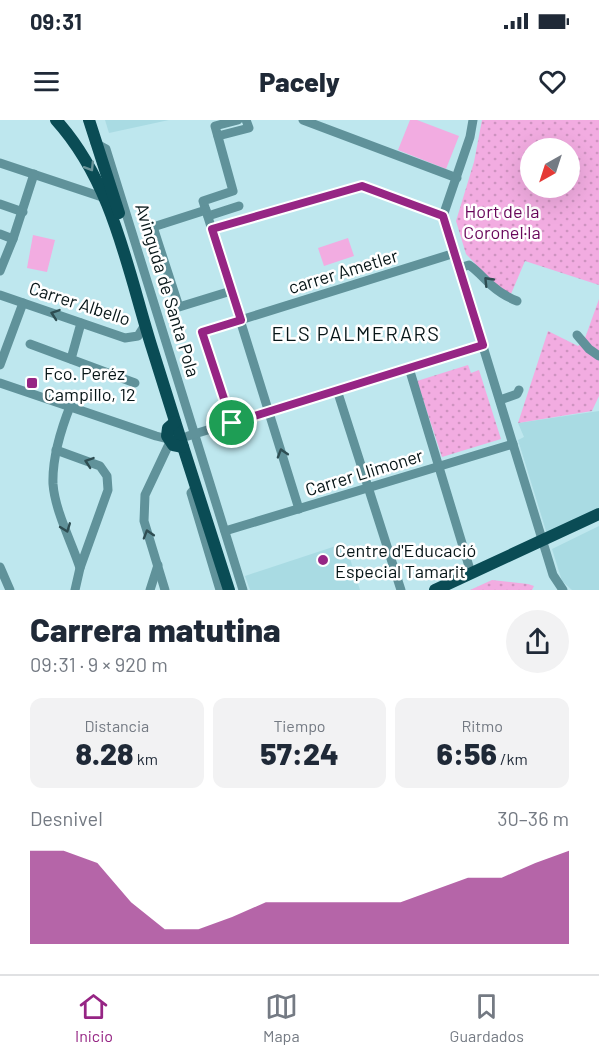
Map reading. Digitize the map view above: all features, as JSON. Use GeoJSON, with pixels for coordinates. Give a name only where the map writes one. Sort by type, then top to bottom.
{"type":"FeatureCollection","features":[{"type":"Feature","properties":{"kind":"main road","name":"Avinguda de Santa Pola"},"geometry":{"type":"LineString","coordinates":[[56,120],[94,173],[114,219],[145,325],[170,433],[181,425],[188,439],[196,487],[229,590]]}},
{"type":"Feature","properties":{"kind":"main road","name":"Avinguda de Santa Pola"},"geometry":{"type":"LineString","coordinates":[[89,120],[235,590]]}},
{"type":"Feature","properties":{"kind":"main road"},"geometry":{"type":"LineString","coordinates":[[170,433],[173,445],[188,439]]}},
{"type":"Feature","properties":{"kind":"main road"},"geometry":{"type":"LineString","coordinates":[[450,590],[599,514]]}},
{"type":"Feature","properties":{"kind":"main road"},"geometry":{"type":"LineString","coordinates":[[435,590],[543,543],[599,522]]}},
{"type":"Feature","properties":{"kind":"street"},"geometry":{"type":"LineString","coordinates":[[238,120],[215,126],[233,191],[244,220]]}},
{"type":"Feature","properties":{"kind":"street"},"geometry":{"type":"LineString","coordinates":[[218,136],[249,128],[246,120]]}},
{"type":"Feature","properties":{"kind":"street"},"geometry":{"type":"LineString","coordinates":[[303,120],[457,178]]}},
{"type":"Feature","properties":{"kind":"street"},"geometry":{"type":"LineString","coordinates":[[473,120],[470,137],[443,216],[553,575],[563,590]]}},
{"type":"Feature","properties":{"kind":"street"},"geometry":{"type":"LineString","coordinates":[[0,163],[105,198]]}},
{"type":"Feature","properties":{"kind":"street"},"geometry":{"type":"LineString","coordinates":[[0,268],[23,212],[34,174]]}},
{"type":"Feature","properties":{"kind":"street"},"geometry":{"type":"LineString","coordinates":[[212,229],[362,186],[443,216]]}},
{"type":"Feature","properties":{"kind":"street"},"geometry":{"type":"LineString","coordinates":[[233,191],[203,201],[299,509]]}},
{"type":"Feature","properties":{"kind":"street"},"geometry":{"type":"LineString","coordinates":[[0,204],[23,212]]}},
{"type":"Feature","properties":{"kind":"street"},"geometry":{"type":"LineString","coordinates":[[231,291],[179,307],[153,227],[239,206]]}},
{"type":"Feature","properties":{"kind":"street"},"geometry":{"type":"LineString","coordinates":[[0,234],[13,238]]}},
{"type":"Feature","properties":{"kind":"street","name":"carrer Ametler"},"geometry":{"type":"LineString","coordinates":[[232,423],[202,332],[454,253]]}},
{"type":"Feature","properties":{"kind":"street"},"geometry":{"type":"LineString","coordinates":[[459,268],[469,265],[502,294],[517,301]]}},
{"type":"Feature","properties":{"kind":"street","name":"Carrer Albello"},"geometry":{"type":"LineString","coordinates":[[0,295],[125,338],[138,336],[145,325]]}},
{"type":"Feature","properties":{"kind":"street"},"geometry":{"type":"LineString","coordinates":[[0,365],[23,303]]}},
{"type":"Feature","properties":{"kind":"street"},"geometry":{"type":"LineString","coordinates":[[71,359],[81,323]]}},
{"type":"Feature","properties":{"kind":"street"},"geometry":{"type":"LineString","coordinates":[[578,335],[589,349],[599,356]]}},
{"type":"Feature","properties":{"kind":"street"},"geometry":{"type":"LineString","coordinates":[[30,344],[135,383]]}},
{"type":"Feature","properties":{"kind":"street"},"geometry":{"type":"LineString","coordinates":[[188,439],[269,411],[483,345]]}},
{"type":"Feature","properties":{"kind":"street"},"geometry":{"type":"LineString","coordinates":[[409,368],[441,467],[471,573]]}},
{"type":"Feature","properties":{"kind":"street"},"geometry":{"type":"LineString","coordinates":[[0,378],[70,405]]}},
{"type":"Feature","properties":{"kind":"street"},"geometry":{"type":"LineString","coordinates":[[0,383],[170,433],[145,495],[144,521],[165,590]]}},
{"type":"Feature","properties":{"kind":"street"},"geometry":{"type":"LineString","coordinates":[[337,390],[400,590]]}},
{"type":"Feature","properties":{"kind":"street"},"geometry":{"type":"LineString","coordinates":[[500,400],[517,394],[519,390]]}},
{"type":"Feature","properties":{"kind":"street"},"geometry":{"type":"LineString","coordinates":[[70,405],[56,450],[53,486],[58,508],[80,568]]}},
{"type":"Feature","properties":{"kind":"street","name":"Avinguda de Santa Pola"},"geometry":{"type":"LineString","coordinates":[[188,439],[225,531],[243,590]]}},
{"type":"Feature","properties":{"kind":"street","name":"Carrer Llimoner"},"geometry":{"type":"LineString","coordinates":[[225,531],[513,444]]}},
{"type":"Feature","properties":{"kind":"street"},"geometry":{"type":"LineString","coordinates":[[56,450],[100,466],[107,476],[108,490],[80,568],[75,590]]}},
{"type":"Feature","properties":{"kind":"street"},"geometry":{"type":"LineString","coordinates":[[196,487],[191,493],[220,590]]}},
{"type":"Feature","properties":{"kind":"street"},"geometry":{"type":"LineString","coordinates":[[73,546],[87,550]]}},
{"type":"Feature","properties":{"kind":"street"},"geometry":{"type":"LineString","coordinates":[[150,590],[158,565]]}},
{"type":"Feature","properties":{"kind":"street"},"geometry":{"type":"LineString","coordinates":[[0,567],[10,590]]}},
{"type":"Feature","properties":{"kind":"shaded area"},"geometry":{"type":"Polygon","coordinates":[[[105,120],[169,120],[109,133],[105,120]]]}},
{"type":"Feature","properties":{"kind":"shaded area"},"geometry":{"type":"Polygon","coordinates":[[[599,411],[599,510],[547,534],[518,440],[524,437],[518,423],[599,411]]]}},
{"type":"Feature","properties":{"kind":"shaded area"},"geometry":{"type":"Polygon","coordinates":[[[599,526],[599,590],[572,590],[562,581],[552,549],[599,526]]]}},
{"type":"Feature","properties":{"kind":"shaded area","name":"Centre d'Educació Especial Tamarit"},"geometry":{"type":"Polygon","coordinates":[[[345,543],[360,590],[250,590],[245,576],[345,543]]]}},
{"type":"Feature","properties":{"kind":"green space"},"geometry":{"type":"Polygon","coordinates":[[[410,120],[417,120],[459,136],[446,169],[398,150],[410,120]]]}},
{"type":"Feature","properties":{"kind":"green space","name":"Hort de la Coronel·la"},"geometry":{"type":"Polygon","coordinates":[[[482,120],[599,120],[599,285],[525,261],[511,294],[504,294],[466,254],[456,221],[474,162],[482,120]]]}},
{"type":"Feature","properties":{"kind":"green space"},"geometry":{"type":"Polygon","coordinates":[[[33,235],[55,240],[47,272],[27,268],[33,235]]]}},
{"type":"Feature","properties":{"kind":"green space"},"geometry":{"type":"Polygon","coordinates":[[[348,238],[354,256],[324,266],[318,248],[348,238]]]}},
{"type":"Feature","properties":{"kind":"green space"},"geometry":{"type":"Polygon","coordinates":[[[599,299],[599,396],[592,411],[518,423],[548,331],[578,346],[584,341],[599,299]]]}},
{"type":"Feature","properties":{"kind":"green space"},"geometry":{"type":"Polygon","coordinates":[[[468,365],[471,373],[479,370],[501,439],[442,457],[417,381],[468,365]]]}},
{"type":"Feature","properties":{"kind":"green space"},"geometry":{"type":"Polygon","coordinates":[[[492,580],[534,586],[532,590],[470,590],[492,580]]]}},
{"type":"Feature","properties":{"kind":"place","name":"Fco. Peréz Campillo, 12"},"geometry":{"type":"Point","coordinates":[32,383]}},
{"type":"Feature","properties":{"kind":"place","name":"Centre d'Educació Especial Tamarit"},"geometry":{"type":"Point","coordinates":[323,560]}},
{"type":"Feature","properties":{"kind":"district","name":"ELS PALMERARS"},"geometry":{"type":"Point","coordinates":[356,333]}},
{"type":"Feature","properties":{"kind":"route"},"geometry":{"type":"LineString","coordinates":[[362,186],[443,216],[483,345],[232,423],[202,332],[241,320],[212,229],[362,186]]}}]}
